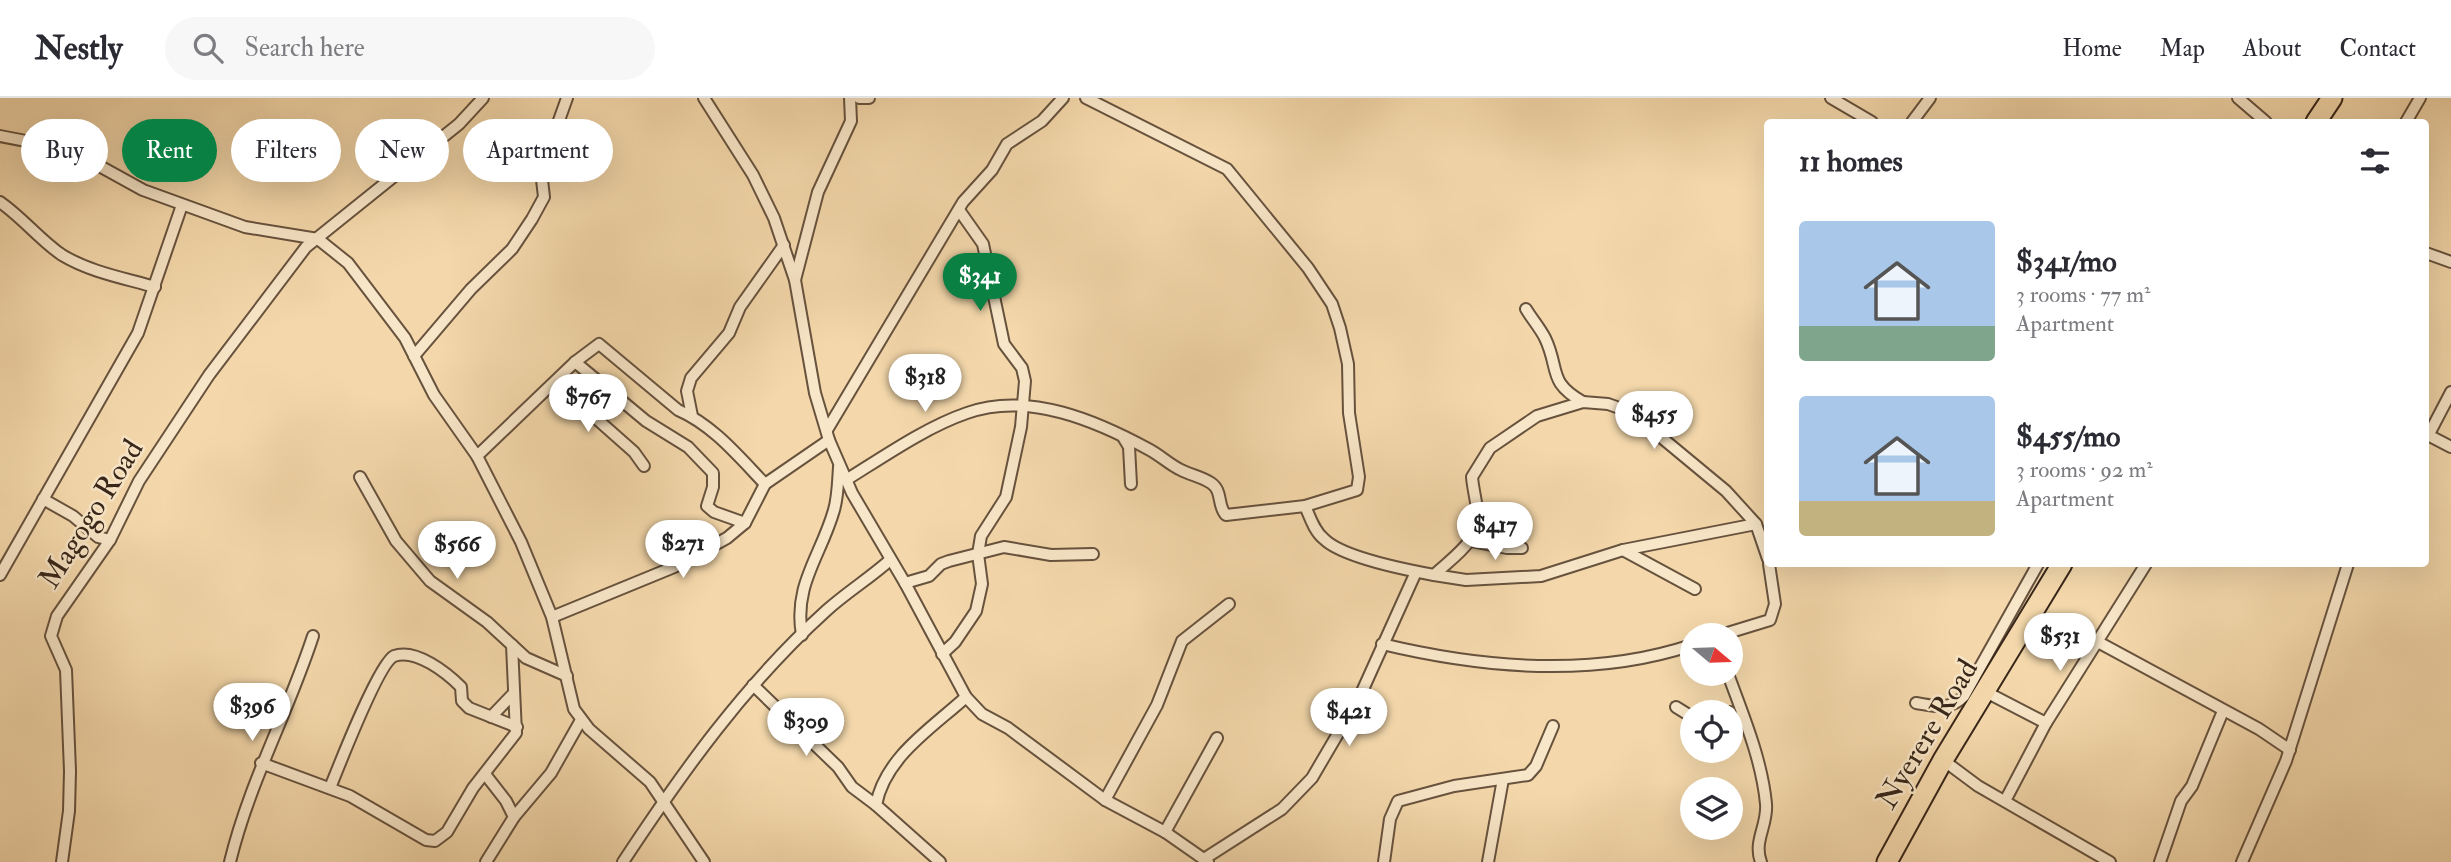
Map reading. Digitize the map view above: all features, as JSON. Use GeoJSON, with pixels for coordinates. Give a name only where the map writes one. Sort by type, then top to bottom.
{"type":"FeatureCollection","features":[{"type":"Feature","properties":{"kind":"highway"},"geometry":{"type":"LineString","coordinates":[[2318,119],[2332,98]]}},
{"type":"Feature","properties":{"kind":"highway","name":"Nyerere Road"},"geometry":{"type":"LineString","coordinates":[[1891,859],[1943,760],[2060,567]]}},
{"type":"Feature","properties":{"kind":"street","name":"Magogo Road"},"geometry":{"type":"LineString","coordinates":[[62,862],[69,811],[69,713],[66,670],[54,645],[52,629],[57,616],[110,540],[139,481],[209,375],[298,257],[459,124],[483,98]]}},
{"type":"Feature","properties":{"kind":"street"},"geometry":{"type":"LineString","coordinates":[[414,356],[471,289],[512,249],[532,219],[544,197],[541,171],[567,98]]}},
{"type":"Feature","properties":{"kind":"street"},"geometry":{"type":"LineString","coordinates":[[704,98],[753,175],[783,245],[795,280],[815,393],[846,480],[966,697],[982,714],[1009,728],[1105,800],[1165,832],[1206,861],[1299,794],[1342,728],[1416,572]]}},
{"type":"Feature","properties":{"kind":"street"},"geometry":{"type":"LineString","coordinates":[[795,280],[818,192],[851,121],[850,98]]}},
{"type":"Feature","properties":{"kind":"street"},"geometry":{"type":"LineString","coordinates":[[859,98],[869,98]]}},
{"type":"Feature","properties":{"kind":"street"},"geometry":{"type":"LineString","coordinates":[[552,617],[674,566],[727,538],[745,523],[765,484],[828,435],[968,195],[992,170],[1007,144],[1042,121],[1063,98]]}},
{"type":"Feature","properties":{"kind":"street"},"geometry":{"type":"LineString","coordinates":[[846,480],[914,436],[967,413],[986,408],[1024,407],[1076,416],[1211,483],[1220,495],[1226,515],[1305,506],[1356,491],[1359,483],[1349,412],[1348,365],[1332,304],[1293,246],[1227,169],[1086,98]]}},
{"type":"Feature","properties":{"kind":"street"},"geometry":{"type":"LineString","coordinates":[[1831,98],[1867,119]]}},
{"type":"Feature","properties":{"kind":"street"},"geometry":{"type":"LineString","coordinates":[[1914,119],[1930,98]]}},
{"type":"Feature","properties":{"kind":"street"},"geometry":{"type":"LineString","coordinates":[[2238,98],[2262,119]]}},
{"type":"Feature","properties":{"kind":"street"},"geometry":{"type":"LineString","coordinates":[[2408,119],[2420,98]]}},
{"type":"Feature","properties":{"kind":"street"},"geometry":{"type":"LineString","coordinates":[[0,135],[57,147],[85,158],[143,190],[246,227],[318,239],[348,263],[397,324],[434,395],[477,456],[521,542],[552,617],[574,709],[581,720],[635,767],[664,799],[704,862]]}},
{"type":"Feature","properties":{"kind":"street"},"geometry":{"type":"LineString","coordinates":[[0,202],[23,217],[63,255],[97,271],[155,287]]}},
{"type":"Feature","properties":{"kind":"street"},"geometry":{"type":"LineString","coordinates":[[0,575],[127,354],[146,314],[182,205]]}},
{"type":"Feature","properties":{"kind":"street"},"geometry":{"type":"LineString","coordinates":[[942,654],[950,648],[976,611],[982,584],[978,554],[985,526],[1006,497],[1024,407],[1025,376],[1003,344],[983,244],[959,210]]}},
{"type":"Feature","properties":{"kind":"street"},"geometry":{"type":"LineString","coordinates":[[692,416],[687,391],[689,382],[729,333],[740,307],[783,245]]}},
{"type":"Feature","properties":{"kind":"street"},"geometry":{"type":"LineString","coordinates":[[2429,254],[2451,262]]}},
{"type":"Feature","properties":{"kind":"street"},"geometry":{"type":"LineString","coordinates":[[1527,309],[1545,338],[1556,379],[1567,393],[1583,402],[1625,410],[1642,422],[1716,482],[1756,524],[1764,549]]}},
{"type":"Feature","properties":{"kind":"street"},"geometry":{"type":"LineString","coordinates":[[477,456],[597,344],[604,346],[678,410],[692,416],[742,456],[765,484]]}},
{"type":"Feature","properties":{"kind":"street"},"geometry":{"type":"LineString","coordinates":[[575,362],[638,415],[688,447],[709,467],[714,478],[707,506],[714,512],[745,523]]}},
{"type":"Feature","properties":{"kind":"street"},"geometry":{"type":"LineString","coordinates":[[555,382],[634,452],[644,466]]}},
{"type":"Feature","properties":{"kind":"street"},"geometry":{"type":"LineString","coordinates":[[2429,431],[2451,392]]}},
{"type":"Feature","properties":{"kind":"street"},"geometry":{"type":"LineString","coordinates":[[1434,575],[1471,541],[1478,522],[1472,477],[1490,448],[1537,416],[1583,402]]}},
{"type":"Feature","properties":{"kind":"street"},"geometry":{"type":"LineString","coordinates":[[2429,436],[2451,447]]}},
{"type":"Feature","properties":{"kind":"street"},"geometry":{"type":"LineString","coordinates":[[1123,437],[1129,447],[1131,484]]}},
{"type":"Feature","properties":{"kind":"street"},"geometry":{"type":"LineString","coordinates":[[802,635],[798,608],[801,592],[835,509],[840,464]]}},
{"type":"Feature","properties":{"kind":"street"},"geometry":{"type":"LineString","coordinates":[[360,477],[396,541],[430,581],[487,622],[534,663],[567,676]]}},
{"type":"Feature","properties":{"kind":"street"},"geometry":{"type":"LineString","coordinates":[[43,499],[73,516],[98,537],[110,540]]}},
{"type":"Feature","properties":{"kind":"street"},"geometry":{"type":"LineString","coordinates":[[1305,506],[1318,533],[1330,545],[1416,572],[1466,580],[1541,576],[1623,550],[1756,524]]}},
{"type":"Feature","properties":{"kind":"street"},"geometry":{"type":"LineString","coordinates":[[1471,541],[1522,548]]}},
{"type":"Feature","properties":{"kind":"street"},"geometry":{"type":"LineString","coordinates":[[905,583],[929,576],[941,564],[1004,547],[1051,555],[1093,554]]}},
{"type":"Feature","properties":{"kind":"street"},"geometry":{"type":"LineString","coordinates":[[1623,550],[1695,589]]}},
{"type":"Feature","properties":{"kind":"street"},"geometry":{"type":"LineString","coordinates":[[623,862],[664,799],[723,718],[752,685],[841,598],[890,560]]}},
{"type":"Feature","properties":{"kind":"street"},"geometry":{"type":"LineString","coordinates":[[1743,628],[1770,620],[1775,604],[1769,567]]}},
{"type":"Feature","properties":{"kind":"street"},"geometry":{"type":"LineString","coordinates":[[1916,703],[1944,707],[1956,704],[1964,696],[2036,567]]}},
{"type":"Feature","properties":{"kind":"street"},"geometry":{"type":"LineString","coordinates":[[2005,801],[2046,723],[2144,567]]}},
{"type":"Feature","properties":{"kind":"street"},"geometry":{"type":"LineString","coordinates":[[2242,862],[2290,750],[2347,567]]}},
{"type":"Feature","properties":{"kind":"street"},"geometry":{"type":"LineString","coordinates":[[1105,800],[1157,705],[1182,641],[1229,604]]}},
{"type":"Feature","properties":{"kind":"street"},"geometry":{"type":"LineString","coordinates":[[230,862],[261,764],[300,677],[313,636]]}},
{"type":"Feature","properties":{"kind":"street"},"geometry":{"type":"LineString","coordinates":[[2098,642],[2259,729],[2290,750]]}},
{"type":"Feature","properties":{"kind":"street"},"geometry":{"type":"LineString","coordinates":[[1382,644],[1477,663],[1556,666],[1647,658],[1680,648]]}},
{"type":"Feature","properties":{"kind":"street"},"geometry":{"type":"LineString","coordinates":[[261,764],[369,805],[426,839],[435,841],[447,832],[473,788],[513,738],[517,727],[512,695],[512,645]]}},
{"type":"Feature","properties":{"kind":"street"},"geometry":{"type":"LineString","coordinates":[[330,789],[375,684],[388,660],[395,656],[415,657],[444,673],[461,687],[464,704],[517,727]]}},
{"type":"Feature","properties":{"kind":"street"},"geometry":{"type":"LineString","coordinates":[[752,685],[838,767],[860,794],[876,805],[927,859],[940,862]]}},
{"type":"Feature","properties":{"kind":"street"},"geometry":{"type":"LineString","coordinates":[[1732,686],[1744,720],[1766,806],[1757,847],[1761,862]]}},
{"type":"Feature","properties":{"kind":"street"},"geometry":{"type":"LineString","coordinates":[[1986,692],[2046,723]]}},
{"type":"Feature","properties":{"kind":"street"},"geometry":{"type":"LineString","coordinates":[[491,717],[512,695]]}},
{"type":"Feature","properties":{"kind":"street"},"geometry":{"type":"LineString","coordinates":[[876,805],[884,778],[894,764],[966,697]]}},
{"type":"Feature","properties":{"kind":"street"},"geometry":{"type":"LineString","coordinates":[[1676,707],[1680,710]]}},
{"type":"Feature","properties":{"kind":"street"},"geometry":{"type":"LineString","coordinates":[[2160,862],[2181,801],[2192,786],[2223,711]]}},
{"type":"Feature","properties":{"kind":"street"},"geometry":{"type":"LineString","coordinates":[[486,862],[514,817],[551,773],[581,720]]}},
{"type":"Feature","properties":{"kind":"street"},"geometry":{"type":"LineString","coordinates":[[1384,862],[1390,819],[1398,801],[1433,791],[1528,775],[1533,771],[1553,726]]}},
{"type":"Feature","properties":{"kind":"street"},"geometry":{"type":"LineString","coordinates":[[1165,832],[1217,738]]}},
{"type":"Feature","properties":{"kind":"street"},"geometry":{"type":"LineString","coordinates":[[1943,760],[1978,786],[2110,862]]}},
{"type":"Feature","properties":{"kind":"street"},"geometry":{"type":"LineString","coordinates":[[485,774],[506,801],[514,817]]}},
{"type":"Feature","properties":{"kind":"street"},"geometry":{"type":"LineString","coordinates":[[1488,862],[1503,779]]}}]}
